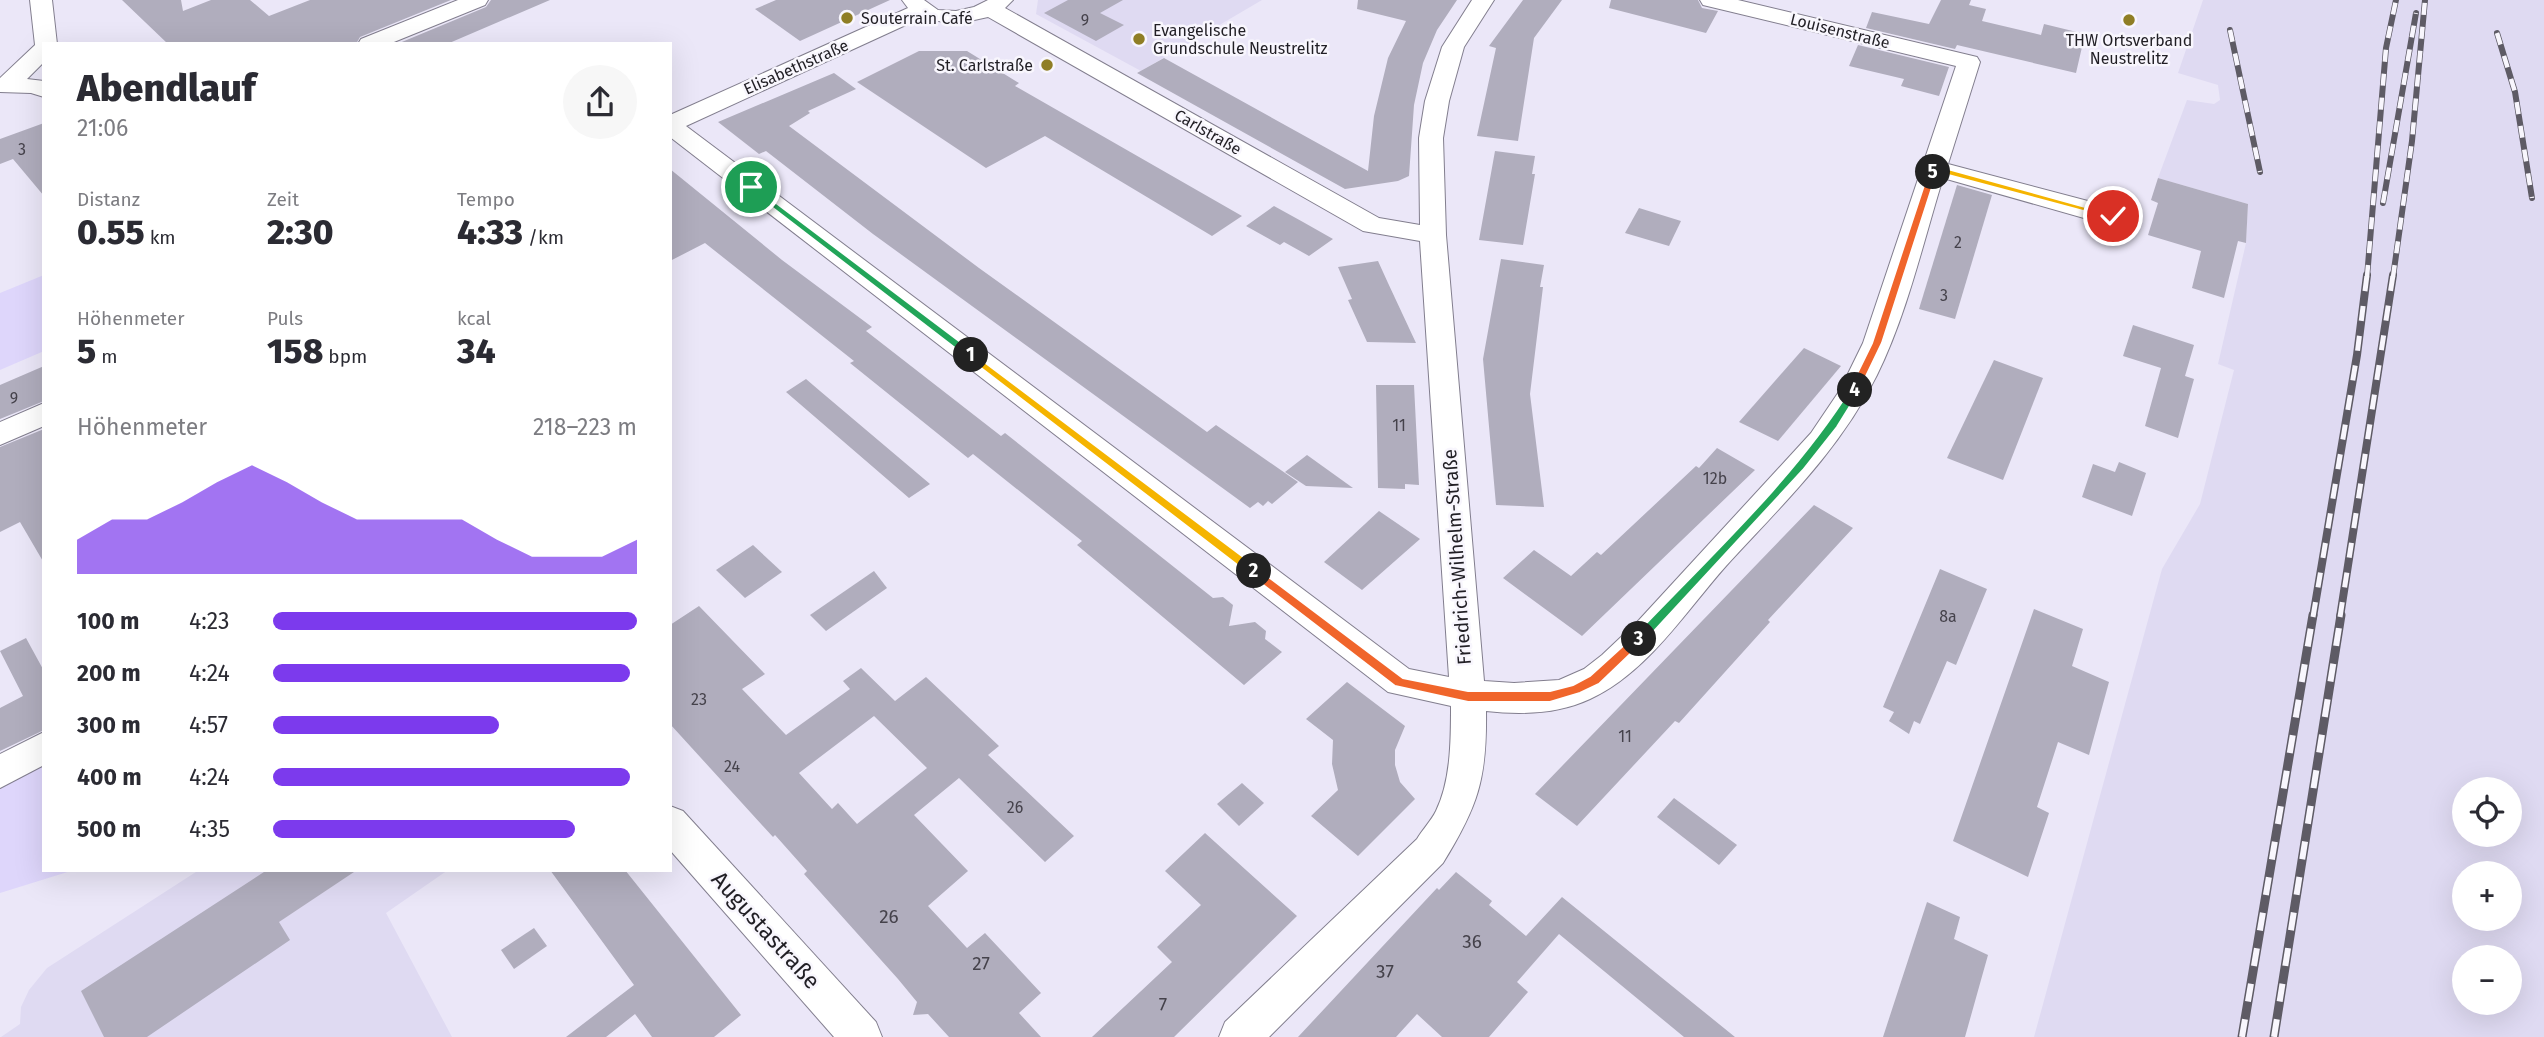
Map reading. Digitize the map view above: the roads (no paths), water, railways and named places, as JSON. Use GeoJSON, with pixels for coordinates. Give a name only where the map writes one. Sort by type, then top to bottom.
{"type":"FeatureCollection","features":[{"type":"Feature","properties":{"kind":"street"},"geometry":{"type":"LineString","coordinates":[[41,0],[46,42]]}},
{"type":"Feature","properties":{"kind":"street"},"geometry":{"type":"LineString","coordinates":[[374,42],[475,0]]}},
{"type":"Feature","properties":{"kind":"street","name":"Friedrich-Wilhelm-Straße"},"geometry":{"type":"LineString","coordinates":[[1240,1037],[1430,851],[1452,816],[1463,784],[1469,744],[1468,696],[1433,236],[1431,138],[1437,101],[1453,47],[1483,0]]}},
{"type":"Feature","properties":{"kind":"street","name":"Louisenstraße"},"geometry":{"type":"LineString","coordinates":[[1711,0],[1969,62],[1934,168]]}},
{"type":"Feature","properties":{"kind":"street"},"geometry":{"type":"LineString","coordinates":[[917,5],[947,17],[977,14],[996,4]]}},
{"type":"Feature","properties":{"kind":"street","name":"Carlstraße"},"geometry":{"type":"LineString","coordinates":[[996,4],[1372,225],[1433,236]]}},
{"type":"Feature","properties":{"kind":"street","name":"Elisabethstraße"},"geometry":{"type":"LineString","coordinates":[[672,124],[917,5]]}},
{"type":"Feature","properties":{"kind":"street"},"geometry":{"type":"LineString","coordinates":[[4,85],[42,51]]}},
{"type":"Feature","properties":{"kind":"street"},"geometry":{"type":"LineString","coordinates":[[4,85],[36,86],[42,89]]}},
{"type":"Feature","properties":{"kind":"street"},"geometry":{"type":"LineString","coordinates":[[672,127],[1400,682],[1468,696],[1550,696],[1576,690],[1594,680],[1628,652],[1799,467],[1834,424],[1870,363],[1934,168],[2113,216],[2126,222]]}},
{"type":"Feature","properties":{"kind":"street"},"geometry":{"type":"LineString","coordinates":[[0,434],[42,415]]}},
{"type":"Feature","properties":{"kind":"street"},"geometry":{"type":"LineString","coordinates":[[0,772],[42,748]]}},
{"type":"Feature","properties":{"kind":"street","name":"Augustastraße"},"geometry":{"type":"LineString","coordinates":[[672,825],[861,1037]]}},
{"type":"Feature","properties":{"kind":"railway"},"geometry":{"type":"LineString","coordinates":[[2367,277],[2386,48],[2396,0]]}},
{"type":"Feature","properties":{"kind":"railway"},"geometry":{"type":"LineString","coordinates":[[2393,277],[2412,141],[2425,0]]}},
{"type":"Feature","properties":{"kind":"railway"},"geometry":{"type":"LineString","coordinates":[[2383,203],[2416,13]]}},
{"type":"Feature","properties":{"kind":"railway"},"geometry":{"type":"LineString","coordinates":[[2230,30],[2260,172]]}},
{"type":"Feature","properties":{"kind":"railway"},"geometry":{"type":"LineString","coordinates":[[2497,33],[2515,92],[2532,198]]}},
{"type":"Feature","properties":{"kind":"railway"},"geometry":{"type":"LineString","coordinates":[[2313,617],[2357,355],[2367,275]]}},
{"type":"Feature","properties":{"kind":"railway"},"geometry":{"type":"LineString","coordinates":[[2340,617],[2393,275]]}},
{"type":"Feature","properties":{"kind":"railway"},"geometry":{"type":"LineString","coordinates":[[2242,1037],[2313,615]]}},
{"type":"Feature","properties":{"kind":"railway"},"geometry":{"type":"LineString","coordinates":[[2274,1037],[2341,615]]}},
{"type":"Feature","properties":{"kind":"place","name":"Souterrain Café"},"geometry":{"type":"Point","coordinates":[847,18]}},
{"type":"Feature","properties":{"kind":"place","name":"THW Ortsverband Neustrelitz"},"geometry":{"type":"Point","coordinates":[2129,20]}},
{"type":"Feature","properties":{"kind":"place","name":"Evangelische Grundschule Neustrelitz"},"geometry":{"type":"Point","coordinates":[1139,39]}},
{"type":"Feature","properties":{"kind":"place","name":"St. Carlstraße"},"geometry":{"type":"Point","coordinates":[1047,65]}}]}
